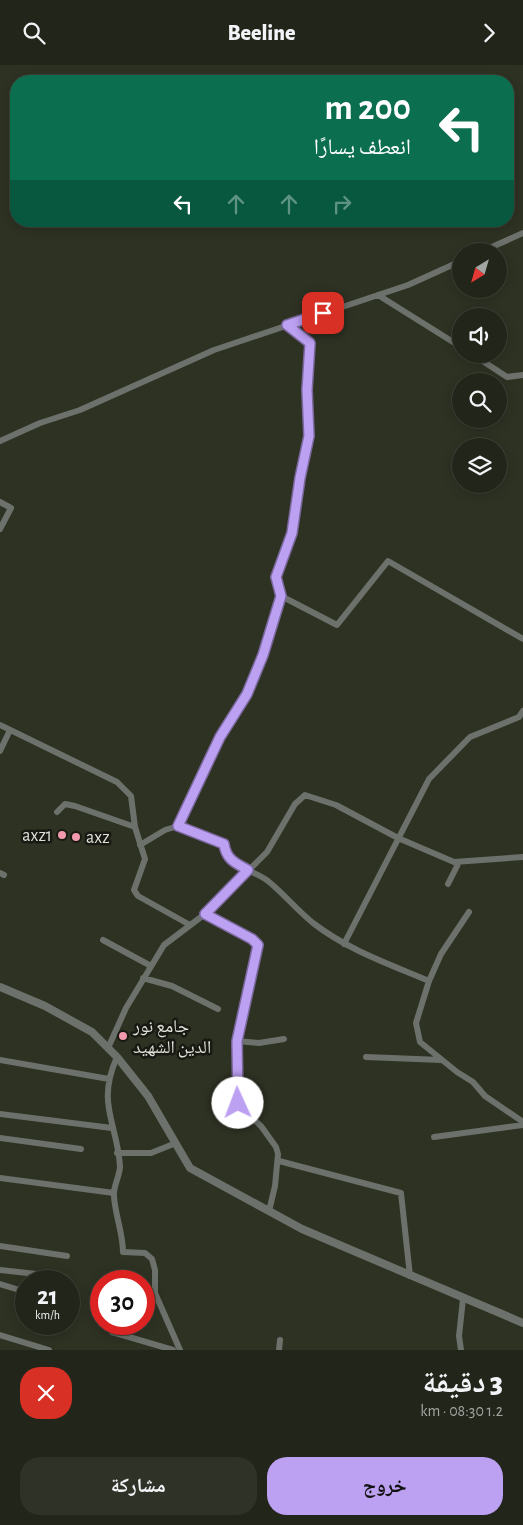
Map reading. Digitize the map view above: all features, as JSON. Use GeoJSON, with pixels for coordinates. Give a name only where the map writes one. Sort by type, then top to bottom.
{"type":"FeatureCollection","features":[{"type":"Feature","properties":{"kind":"street"},"geometry":{"type":"LineString","coordinates":[[501,243],[523,233]]}},
{"type":"Feature","properties":{"kind":"street"},"geometry":{"type":"LineString","coordinates":[[0,441],[40,423],[80,410],[214,350],[408,285],[452,265]]}},
{"type":"Feature","properties":{"kind":"street"},"geometry":{"type":"LineString","coordinates":[[378,295],[452,341]]}},
{"type":"Feature","properties":{"kind":"street"},"geometry":{"type":"LineString","coordinates":[[178,826],[220,737],[247,694],[263,655],[281,596],[276,577],[292,533],[300,478],[309,436],[307,390],[310,343],[287,325]]}},
{"type":"Feature","properties":{"kind":"street"},"geometry":{"type":"LineString","coordinates":[[486,363],[507,377],[523,375]]}},
{"type":"Feature","properties":{"kind":"street"},"geometry":{"type":"LineString","coordinates":[[0,502],[11,508],[0,529]]}},
{"type":"Feature","properties":{"kind":"street"},"geometry":{"type":"LineString","coordinates":[[281,596],[337,625],[388,561],[523,639]]}},
{"type":"Feature","properties":{"kind":"street"},"geometry":{"type":"LineString","coordinates":[[344,944],[429,779],[470,737],[519,717],[523,711]]}},
{"type":"Feature","properties":{"kind":"street"},"geometry":{"type":"LineString","coordinates":[[0,725],[117,782],[131,796],[135,827],[145,859],[134,890],[138,896],[190,925]]}},
{"type":"Feature","properties":{"kind":"street"},"geometry":{"type":"LineString","coordinates":[[0,751],[10,730]]}},
{"type":"Feature","properties":{"kind":"street"},"geometry":{"type":"LineString","coordinates":[[108,1048],[126,1008],[164,945],[205,914],[267,852],[295,804],[305,795],[336,805],[398,838],[454,862],[523,857]]}},
{"type":"Feature","properties":{"kind":"street"},"geometry":{"type":"LineString","coordinates":[[57,812],[65,805],[75,806],[135,827]]}},
{"type":"Feature","properties":{"kind":"street"},"geometry":{"type":"LineString","coordinates":[[140,845],[165,830],[178,826],[224,844],[225,853],[233,862],[267,881],[313,923],[344,944],[429,981]]}},
{"type":"Feature","properties":{"kind":"street"},"geometry":{"type":"LineString","coordinates":[[448,884],[458,862]]}},
{"type":"Feature","properties":{"kind":"street"},"geometry":{"type":"LineString","coordinates":[[469,912],[440,954],[429,981],[416,1023],[420,1042],[441,1060],[473,1082],[485,1096],[523,1123]]}},
{"type":"Feature","properties":{"kind":"street"},"geometry":{"type":"LineString","coordinates":[[205,914],[258,942],[237,1041],[238,1103],[260,1126],[276,1147],[279,1161],[269,1211]]}},
{"type":"Feature","properties":{"kind":"street"},"geometry":{"type":"LineString","coordinates":[[103,940],[151,966]]}},
{"type":"Feature","properties":{"kind":"street"},"geometry":{"type":"LineString","coordinates":[[143,979],[172,986],[218,1009]]}},
{"type":"Feature","properties":{"kind":"street"},"geometry":{"type":"LineString","coordinates":[[0,987],[53,1010],[92,1032],[117,1057],[148,1096],[190,1168],[302,1229],[523,1323]]}},
{"type":"Feature","properties":{"kind":"street"},"geometry":{"type":"LineString","coordinates":[[237,1041],[259,1043],[284,1039]]}},
{"type":"Feature","properties":{"kind":"street"},"geometry":{"type":"LineString","coordinates":[[117,1057],[109,1079],[107,1107],[120,1167],[114,1193],[116,1212],[123,1236],[123,1252],[145,1253],[152,1259],[155,1271],[155,1293],[180,1350]]}},
{"type":"Feature","properties":{"kind":"street"},"geometry":{"type":"LineString","coordinates":[[366,1057],[441,1060]]}},
{"type":"Feature","properties":{"kind":"street"},"geometry":{"type":"LineString","coordinates":[[0,1060],[109,1079]]}},
{"type":"Feature","properties":{"kind":"street"},"geometry":{"type":"LineString","coordinates":[[0,1114],[112,1128]]}},
{"type":"Feature","properties":{"kind":"street"},"geometry":{"type":"LineString","coordinates":[[434,1137],[523,1123]]}},
{"type":"Feature","properties":{"kind":"street"},"geometry":{"type":"LineString","coordinates":[[0,1138],[81,1149]]}},
{"type":"Feature","properties":{"kind":"street"},"geometry":{"type":"LineString","coordinates":[[117,1153],[151,1153],[176,1143]]}},
{"type":"Feature","properties":{"kind":"street"},"geometry":{"type":"LineString","coordinates":[[279,1161],[401,1193],[410,1275]]}},
{"type":"Feature","properties":{"kind":"street"},"geometry":{"type":"LineString","coordinates":[[0,1178],[114,1193]]}},
{"type":"Feature","properties":{"kind":"street"},"geometry":{"type":"LineString","coordinates":[[0,1246],[67,1256]]}},
{"type":"Feature","properties":{"kind":"street"},"geometry":{"type":"LineString","coordinates":[[0,1270],[15,1272]]}},
{"type":"Feature","properties":{"kind":"street"},"geometry":{"type":"LineString","coordinates":[[0,1284],[15,1289]]}},
{"type":"Feature","properties":{"kind":"street"},"geometry":{"type":"LineString","coordinates":[[461,1350],[459,1336],[463,1299]]}},
{"type":"Feature","properties":{"kind":"street"},"geometry":{"type":"LineString","coordinates":[[0,1335],[49,1350]]}},
{"type":"Feature","properties":{"kind":"street"},"geometry":{"type":"LineString","coordinates":[[122,1335],[173,1350]]}},
{"type":"Feature","properties":{"kind":"street"},"geometry":{"type":"LineString","coordinates":[[279,1350],[280,1340]]}},
{"type":"Feature","properties":{"kind":"place","name":"axz1"},"geometry":{"type":"Point","coordinates":[62,835]}},
{"type":"Feature","properties":{"kind":"place","name":"axz"},"geometry":{"type":"Point","coordinates":[76,837]}},
{"type":"Feature","properties":{"kind":"place","name":"جامع نور الدين الشهيد"},"geometry":{"type":"Point","coordinates":[123,1036]}},
{"type":"Feature","properties":{"kind":"route"},"geometry":{"type":"LineString","coordinates":[[238,1103],[237,1041],[258,942],[205,914],[248,870],[233,862],[225,853],[224,844],[178,826],[220,737],[247,694],[263,655],[281,596],[276,577],[292,533],[300,478],[309,436],[307,390],[310,343],[287,325],[323,313]]}}]}
